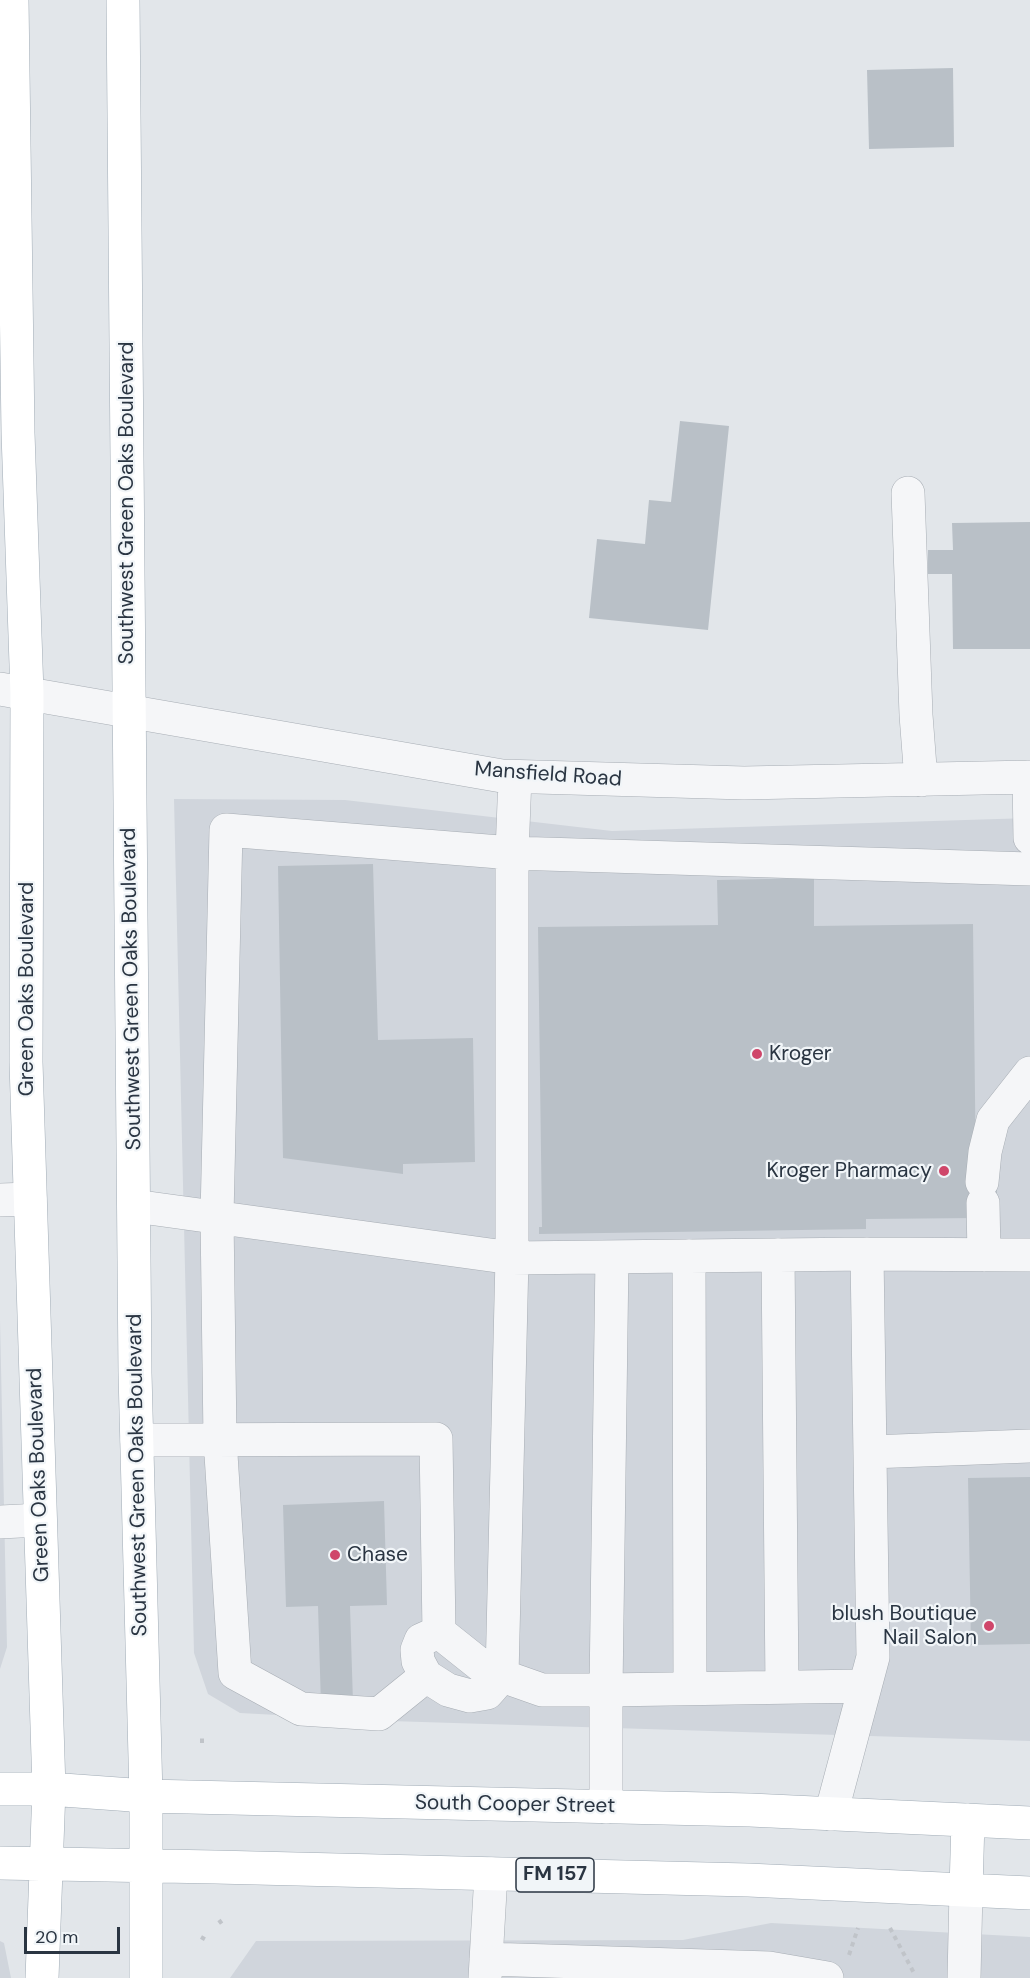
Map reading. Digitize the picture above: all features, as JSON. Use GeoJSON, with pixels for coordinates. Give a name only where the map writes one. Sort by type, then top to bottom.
{"type":"FeatureCollection","features":[{"type":"Feature","properties":{"kind":"main road","name":"Green Oaks Boulevard"},"geometry":{"type":"LineString","coordinates":[[12,0],[6,94],[17,422],[13,691],[26,1062],[15,1199],[40,1520],[49,1789],[42,1978]]}},
{"type":"Feature","properties":{"kind":"main road","name":"Southwest Green Oaks Boulevard"},"geometry":{"type":"LineString","coordinates":[[123,0],[134,1206],[146,1796],[144,1866],[146,1978]]}},
{"type":"Feature","properties":{"kind":"main road","name":"South Cooper Street"},"geometry":{"type":"LineString","coordinates":[[0,1789],[49,1789],[146,1796],[831,1814],[1030,1823]]}},
{"type":"Feature","properties":{"kind":"main road"},"geometry":{"type":"LineString","coordinates":[[966,1890],[968,1820]]}},
{"type":"Feature","properties":{"kind":"main road","name":"FM 157"},"geometry":{"type":"LineString","coordinates":[[0,1863],[748,1881],[1030,1893]]}},
{"type":"Feature","properties":{"kind":"street"},"geometry":{"type":"LineString","coordinates":[[908,493],[916,715],[921,780]]}},
{"type":"Feature","properties":{"kind":"street","name":"Mansfield Road"},"geometry":{"type":"LineString","coordinates":[[13,691],[515,777],[744,783],[1030,777]]}},
{"type":"Feature","properties":{"kind":"street"},"geometry":{"type":"LineString","coordinates":[[439,1632],[421,1640],[417,1650],[418,1661],[426,1676],[448,1690],[470,1696],[487,1694],[502,1676],[513,1258],[512,853],[515,777]]}},
{"type":"Feature","properties":{"kind":"street"},"geometry":{"type":"LineString","coordinates":[[1030,777],[1030,838]]}},
{"type":"Feature","properties":{"kind":"street"},"geometry":{"type":"LineString","coordinates":[[426,1676],[379,1714],[301,1709],[235,1673],[220,1439],[217,1216],[226,830],[512,853],[1030,869]]}},
{"type":"Feature","properties":{"kind":"street"},"geometry":{"type":"LineString","coordinates":[[984,1255],[985,1152],[993,1120],[1030,1072]]}},
{"type":"Feature","properties":{"kind":"street"},"geometry":{"type":"LineString","coordinates":[[134,1206],[513,1258],[867,1254],[1030,1255]]}},
{"type":"Feature","properties":{"kind":"street"},"geometry":{"type":"LineString","coordinates":[[831,1814],[873,1657],[867,1254]]}},
{"type":"Feature","properties":{"kind":"street"},"geometry":{"type":"LineString","coordinates":[[778,1255],[782,1687]]}},
{"type":"Feature","properties":{"kind":"street"},"geometry":{"type":"LineString","coordinates":[[689,1256],[690,1688]]}},
{"type":"Feature","properties":{"kind":"street"},"geometry":{"type":"LineString","coordinates":[[606,1807],[612,1257]]}},
{"type":"Feature","properties":{"kind":"street"},"geometry":{"type":"LineString","coordinates":[[137,1440],[436,1439],[439,1632]]}},
{"type":"Feature","properties":{"kind":"street"},"geometry":{"type":"LineString","coordinates":[[870,1452],[1030,1446]]}},
{"type":"Feature","properties":{"kind":"street"},"geometry":{"type":"LineString","coordinates":[[0,1522],[40,1520]]}},
{"type":"Feature","properties":{"kind":"street"},"geometry":{"type":"LineString","coordinates":[[439,1632],[488,1671],[542,1690],[865,1686]]}},
{"type":"Feature","properties":{"kind":"street"},"geometry":{"type":"LineString","coordinates":[[491,1874],[485,1968],[668,1971],[769,1968],[837,1970]]}},
{"type":"Feature","properties":{"kind":"street"},"geometry":{"type":"LineString","coordinates":[[964,1978],[966,1890]]}},
{"type":"Feature","properties":{"kind":"path"},"geometry":{"type":"LineString","coordinates":[[202,1736],[202,1743]]}},
{"type":"Feature","properties":{"kind":"path"},"geometry":{"type":"LineString","coordinates":[[219,1920],[224,1927]]}},
{"type":"Feature","properties":{"kind":"path"},"geometry":{"type":"LineString","coordinates":[[837,1970],[858,1928]]}},
{"type":"Feature","properties":{"kind":"path"},"geometry":{"type":"LineString","coordinates":[[890,1928],[915,1975]]}},
{"type":"Feature","properties":{"kind":"path"},"geometry":{"type":"LineString","coordinates":[[201,1937],[208,1941]]}},
{"type":"Feature","properties":{"kind":"shaded area"},"geometry":{"type":"Polygon","coordinates":[[[174,799],[345,800],[612,831],[1030,818],[1030,1741],[390,1721],[240,1713],[208,1694],[194,1653],[174,799]]]}},
{"type":"Feature","properties":{"kind":"shaded area"},"geometry":{"type":"Polygon","coordinates":[[[0,1320],[7,1647],[0,1669],[0,1320]]]}},
{"type":"Feature","properties":{"kind":"shaded area"},"geometry":{"type":"Polygon","coordinates":[[[771,1923],[1030,1937],[1030,1978],[230,1978],[256,1941],[683,1940],[771,1923]]]}},
{"type":"Feature","properties":{"kind":"shaded area"},"geometry":{"type":"Polygon","coordinates":[[[0,1941],[4,1943],[11,1978],[0,1978],[0,1941]]]}},
{"type":"Feature","properties":{"kind":"building"},"geometry":{"type":"Polygon","coordinates":[[[953,68],[954,147],[869,149],[867,70],[953,68]]]}},
{"type":"Feature","properties":{"kind":"building"},"geometry":{"type":"Polygon","coordinates":[[[680,421],[729,426],[708,630],[589,618],[597,539],[645,544],[649,500],[671,502],[680,421]]]}},
{"type":"Feature","properties":{"kind":"building"},"geometry":{"type":"Polygon","coordinates":[[[1030,522],[1030,649],[953,649],[952,574],[928,574],[928,550],[953,550],[952,523],[1030,522]]]}},
{"type":"Feature","properties":{"kind":"building"},"geometry":{"type":"Polygon","coordinates":[[[373,864],[378,1040],[473,1038],[475,1162],[403,1164],[403,1174],[283,1158],[278,866],[373,864]]]}},
{"type":"Feature","properties":{"kind":"building","name":"Kroger"},"geometry":{"type":"Polygon","coordinates":[[[814,878],[814,926],[973,924],[976,1182],[997,1182],[997,1203],[977,1218],[866,1219],[866,1229],[539,1234],[539,1227],[542,1227],[538,927],[718,925],[717,880],[814,878]]]}},
{"type":"Feature","properties":{"kind":"building"},"geometry":{"type":"Polygon","coordinates":[[[1030,1477],[1030,1644],[971,1645],[968,1478],[1030,1477]]]}},
{"type":"Feature","properties":{"kind":"building","name":"Chase"},"geometry":{"type":"Polygon","coordinates":[[[384,1501],[387,1605],[350,1606],[353,1703],[321,1705],[318,1606],[286,1607],[283,1505],[384,1501]]]}},
{"type":"Feature","properties":{"kind":"place","name":"Kroger"},"geometry":{"type":"Point","coordinates":[757,1054]}},
{"type":"Feature","properties":{"kind":"place","name":"Kroger Pharmacy"},"geometry":{"type":"Point","coordinates":[944,1171]}},
{"type":"Feature","properties":{"kind":"place","name":"Chase"},"geometry":{"type":"Point","coordinates":[335,1555]}},
{"type":"Feature","properties":{"kind":"place","name":"blush Boutique Nail Salon"},"geometry":{"type":"Point","coordinates":[989,1626]}}]}
